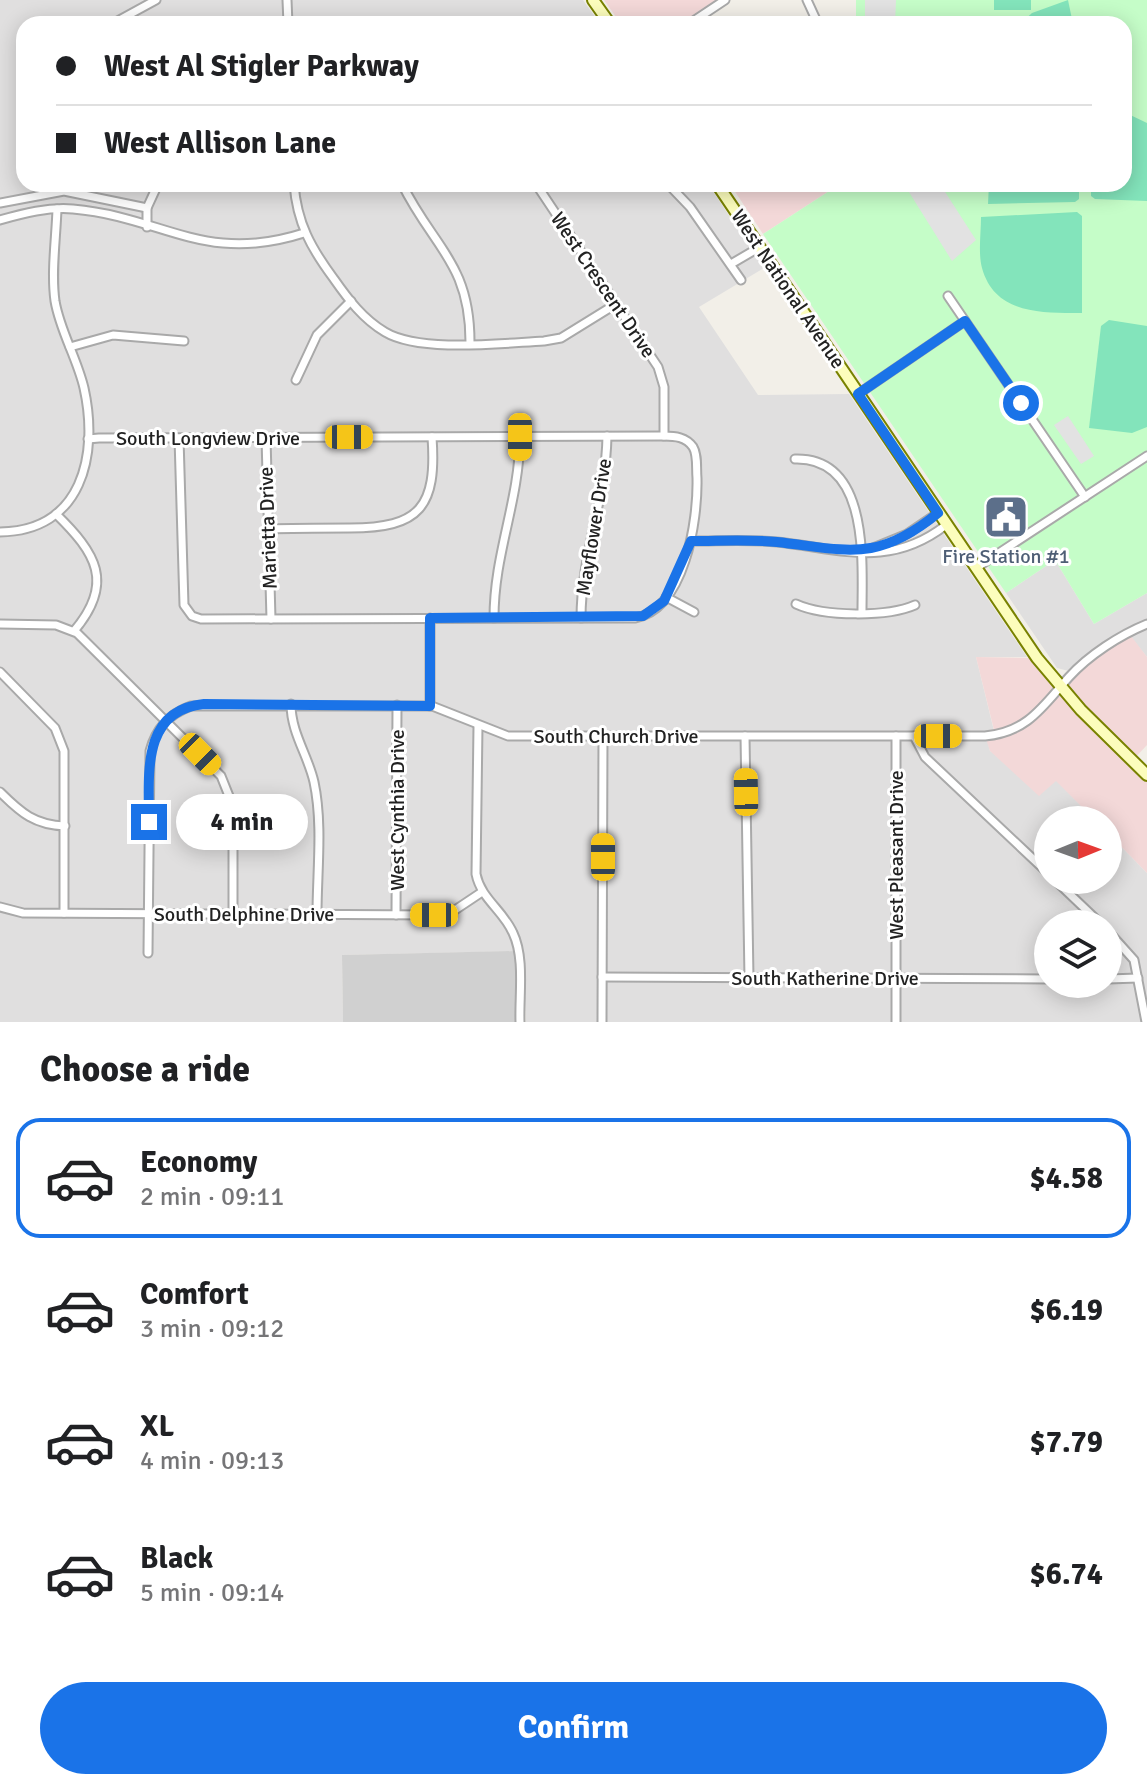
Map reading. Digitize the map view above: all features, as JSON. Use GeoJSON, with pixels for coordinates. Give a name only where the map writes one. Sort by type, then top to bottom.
{"type":"FeatureCollection","features":[{"type":"Feature","properties":{"kind":"main road","name":"West National Avenue"},"geometry":{"type":"LineString","coordinates":[[722,192],[946,525],[1061,689],[1147,775]]}},
{"type":"Feature","properties":{"kind":"street"},"geometry":{"type":"LineString","coordinates":[[127,16],[156,0]]}},
{"type":"Feature","properties":{"kind":"street"},"geometry":{"type":"LineString","coordinates":[[701,16],[725,0]]}},
{"type":"Feature","properties":{"kind":"street"},"geometry":{"type":"LineString","coordinates":[[0,203],[41,192]]}},
{"type":"Feature","properties":{"kind":"street"},"geometry":{"type":"LineString","coordinates":[[74,192],[147,208]]}},
{"type":"Feature","properties":{"kind":"street"},"geometry":{"type":"LineString","coordinates":[[147,227],[147,208],[154,192]]}},
{"type":"Feature","properties":{"kind":"street"},"geometry":{"type":"LineString","coordinates":[[296,192],[304,233],[351,301],[368,320],[397,337],[470,342],[561,338],[616,304]]}},
{"type":"Feature","properties":{"kind":"street"},"geometry":{"type":"LineString","coordinates":[[407,192],[458,271],[469,316],[470,342]]}},
{"type":"Feature","properties":{"kind":"street","name":"West Crescent Drive"},"geometry":{"type":"LineString","coordinates":[[541,192],[663,379],[664,436]]}},
{"type":"Feature","properties":{"kind":"street"},"geometry":{"type":"LineString","coordinates":[[679,192],[741,280]]}},
{"type":"Feature","properties":{"kind":"street"},"geometry":{"type":"LineString","coordinates":[[0,220],[57,209],[92,212],[222,245],[261,244],[304,233]]}},
{"type":"Feature","properties":{"kind":"street"},"geometry":{"type":"LineString","coordinates":[[0,532],[27,529],[56,514],[81,480],[88,439],[83,387],[55,298],[57,209]]}},
{"type":"Feature","properties":{"kind":"street"},"geometry":{"type":"LineString","coordinates":[[731,264],[760,247]]}},
{"type":"Feature","properties":{"kind":"street"},"geometry":{"type":"LineString","coordinates":[[948,296],[1085,497]]}},
{"type":"Feature","properties":{"kind":"street"},"geometry":{"type":"LineString","coordinates":[[296,380],[317,335],[351,301]]}},
{"type":"Feature","properties":{"kind":"street"},"geometry":{"type":"LineString","coordinates":[[858,394],[965,321]]}},
{"type":"Feature","properties":{"kind":"street"},"geometry":{"type":"LineString","coordinates":[[70,347],[113,335],[184,341]]}},
{"type":"Feature","properties":{"kind":"street","name":"Mayflower Drive"},"geometry":{"type":"LineString","coordinates":[[581,618],[583,572],[603,490],[607,436]]}},
{"type":"Feature","properties":{"kind":"street"},"geometry":{"type":"LineString","coordinates":[[179,438],[183,598],[190,614],[201,619],[581,618],[643,616],[666,597],[691,541],[697,501],[696,453],[685,440],[664,436]]}},
{"type":"Feature","properties":{"kind":"street","name":"South Longview Drive"},"geometry":{"type":"LineString","coordinates":[[88,439],[664,436]]}},
{"type":"Feature","properties":{"kind":"street"},"geometry":{"type":"LineString","coordinates":[[268,529],[380,528],[405,521],[422,507],[430,492],[432,437]]}},
{"type":"Feature","properties":{"kind":"street"},"geometry":{"type":"LineString","coordinates":[[494,618],[497,565],[519,481],[520,437]]}},
{"type":"Feature","properties":{"kind":"street","name":"Marietta Drive"},"geometry":{"type":"LineString","coordinates":[[266,438],[271,619]]}},
{"type":"Feature","properties":{"kind":"street"},"geometry":{"type":"LineString","coordinates":[[976,568],[1147,456]]}},
{"type":"Feature","properties":{"kind":"street"},"geometry":{"type":"LineString","coordinates":[[795,459],[822,463],[841,482],[857,513],[863,552],[862,612]]}},
{"type":"Feature","properties":{"kind":"street"},"geometry":{"type":"LineString","coordinates":[[863,552],[907,534],[938,513]]}},
{"type":"Feature","properties":{"kind":"street"},"geometry":{"type":"LineString","coordinates":[[56,514],[87,547],[96,570],[93,603],[74,631]]}},
{"type":"Feature","properties":{"kind":"street"},"geometry":{"type":"LineString","coordinates":[[691,541],[756,540],[893,553],[922,542],[946,525]]}},
{"type":"Feature","properties":{"kind":"street"},"geometry":{"type":"LineString","coordinates":[[666,597],[694,612]]}},
{"type":"Feature","properties":{"kind":"street"},"geometry":{"type":"LineString","coordinates":[[796,604],[816,611],[894,613],[915,605]]}},
{"type":"Feature","properties":{"kind":"street"},"geometry":{"type":"LineString","coordinates":[[430,618],[430,706]]}},
{"type":"Feature","properties":{"kind":"street"},"geometry":{"type":"LineString","coordinates":[[0,624],[56,625],[74,631],[166,721],[228,788],[233,806],[233,914]]}},
{"type":"Feature","properties":{"kind":"street","name":"South Church Drive"},"geometry":{"type":"LineString","coordinates":[[166,721],[182,709],[200,704],[397,705],[430,706],[457,713],[478,726],[508,736],[985,736],[1013,731],[1046,707],[1092,657],[1147,624]]}},
{"type":"Feature","properties":{"kind":"street"},"geometry":{"type":"LineString","coordinates":[[0,672],[50,723],[61,740],[65,760],[64,913]]}},
{"type":"Feature","properties":{"kind":"street"},"geometry":{"type":"LineString","coordinates":[[291,704],[292,724],[310,766],[316,794],[317,914]]}},
{"type":"Feature","properties":{"kind":"street","name":"West Cynthia Drive"},"geometry":{"type":"LineString","coordinates":[[396,915],[397,705]]}},
{"type":"Feature","properties":{"kind":"street"},"geometry":{"type":"LineString","coordinates":[[148,953],[150,751],[155,736],[166,721]]}},
{"type":"Feature","properties":{"kind":"street"},"geometry":{"type":"LineString","coordinates":[[478,726],[475,866],[482,892],[509,924],[517,944],[520,1022]]}},
{"type":"Feature","properties":{"kind":"street"},"geometry":{"type":"LineString","coordinates":[[602,1022],[603,736]]}},
{"type":"Feature","properties":{"kind":"street"},"geometry":{"type":"LineString","coordinates":[[745,736],[749,978]]}},
{"type":"Feature","properties":{"kind":"street","name":"West Pleasant Drive"},"geometry":{"type":"LineString","coordinates":[[896,736],[896,1022]]}},
{"type":"Feature","properties":{"kind":"street"},"geometry":{"type":"LineString","coordinates":[[914,736],[917,747],[925,757],[1034,860]]}},
{"type":"Feature","properties":{"kind":"street"},"geometry":{"type":"LineString","coordinates":[[0,792],[28,818],[45,825],[65,826]]}},
{"type":"Feature","properties":{"kind":"street","name":"South Delphine Drive"},"geometry":{"type":"LineString","coordinates":[[0,907],[23,913],[396,915],[444,913],[482,892]]}},
{"type":"Feature","properties":{"kind":"street"},"geometry":{"type":"LineString","coordinates":[[1070,894],[1086,910]]}},
{"type":"Feature","properties":{"kind":"street"},"geometry":{"type":"LineString","coordinates":[[1122,946],[1130,955],[1138,978],[1146,1022]]}},
{"type":"Feature","properties":{"kind":"street","name":"South Katherine Drive"},"geometry":{"type":"LineString","coordinates":[[602,977],[1034,979]]}},
{"type":"Feature","properties":{"kind":"street"},"geometry":{"type":"LineString","coordinates":[[1122,979],[1138,978]]}},
{"type":"Feature","properties":{"kind":"shaded area"},"geometry":{"type":"Polygon","coordinates":[[[0,0],[583,0],[594,16],[16,16],[16,192],[713,192],[764,268],[699,307],[758,395],[849,394],[1027,657],[976,657],[994,731],[985,732],[990,751],[1056,780],[1081,806],[1034,806],[1034,894],[1122,894],[1122,847],[1147,873],[1147,1022],[526,1022],[523,951],[342,955],[343,1022],[0,1022],[0,0]]]}},
{"type":"Feature","properties":{"kind":"shaded area"},"geometry":{"type":"Polygon","coordinates":[[[604,0],[720,0],[696,16],[615,16],[604,0]]]}},
{"type":"Feature","properties":{"kind":"shaded area"},"geometry":{"type":"Polygon","coordinates":[[[865,0],[896,0],[895,16],[865,16],[865,0]]]}},
{"type":"Feature","properties":{"kind":"shaded area"},"geometry":{"type":"Polygon","coordinates":[[[735,192],[828,192],[763,234],[735,192]]]}},
{"type":"Feature","properties":{"kind":"shaded area"},"geometry":{"type":"Polygon","coordinates":[[[909,192],[945,192],[976,240],[952,261],[909,192]]]}},
{"type":"Feature","properties":{"kind":"shaded area"},"geometry":{"type":"Polygon","coordinates":[[[1068,416],[1094,456],[1081,464],[1054,425],[1068,416]]]}},
{"type":"Feature","properties":{"kind":"shaded area"},"geometry":{"type":"Polygon","coordinates":[[[1055,560],[1094,624],[1147,593],[1147,657],[1126,631],[1069,671],[1057,668],[1006,593],[1055,560]]]}},
{"type":"Feature","properties":{"kind":"shaded area"},"geometry":{"type":"Polygon","coordinates":[[[1128,632],[1147,657],[1147,745],[1132,761],[1147,775],[1147,873],[1122,847],[1122,806],[1081,806],[1056,781],[1039,796],[990,751],[985,736],[995,734],[976,657],[1037,658],[1061,688],[1067,679],[1128,632]]]}},
{"type":"Feature","properties":{"kind":"shaded area"},"geometry":{"type":"Polygon","coordinates":[[[515,951],[517,1022],[343,1022],[342,955],[515,951]]]}},
{"type":"Feature","properties":{"kind":"green space"},"geometry":{"type":"Polygon","coordinates":[[[856,0],[1147,0],[1147,593],[1094,624],[1055,560],[1006,593],[763,234],[828,192],[1132,192],[1132,16],[856,16],[856,0]]]}},
{"type":"Feature","properties":{"kind":"green space"},"geometry":{"type":"Polygon","coordinates":[[[994,0],[1031,0],[1031,10],[994,10],[994,0]]]}},
{"type":"Feature","properties":{"kind":"green space"},"geometry":{"type":"Polygon","coordinates":[[[1068,0],[1071,16],[1029,16],[1068,0]]]}},
{"type":"Feature","properties":{"kind":"green space"},"geometry":{"type":"Polygon","coordinates":[[[1132,116],[1147,123],[1147,201],[1095,199],[1091,192],[1132,192],[1132,116]]]}},
{"type":"Feature","properties":{"kind":"green space"},"geometry":{"type":"Polygon","coordinates":[[[989,192],[1079,192],[1079,199],[1075,202],[988,204],[989,192]]]}},
{"type":"Feature","properties":{"kind":"green space"},"geometry":{"type":"Polygon","coordinates":[[[1077,212],[1082,216],[1082,313],[1052,313],[1022,308],[998,295],[988,283],[982,268],[981,217],[1077,212]]]}},
{"type":"Feature","properties":{"kind":"green space"},"geometry":{"type":"Polygon","coordinates":[[[1109,320],[1147,326],[1147,427],[1132,433],[1089,428],[1101,326],[1109,320]]]}},
{"type":"Feature","properties":{"kind":"place","name":"Fire Station #1"},"geometry":{"type":"Point","coordinates":[1006,517]}},
{"type":"Feature","properties":{"kind":"route"},"geometry":{"type":"LineString","coordinates":[[149,822],[149,761],[153,740],[166,721],[182,709],[204,704],[430,706],[430,618],[635,618],[654,611],[664,601],[691,541],[756,540],[863,552],[922,526],[938,513],[858,394],[965,321],[1021,403]]}}]}
